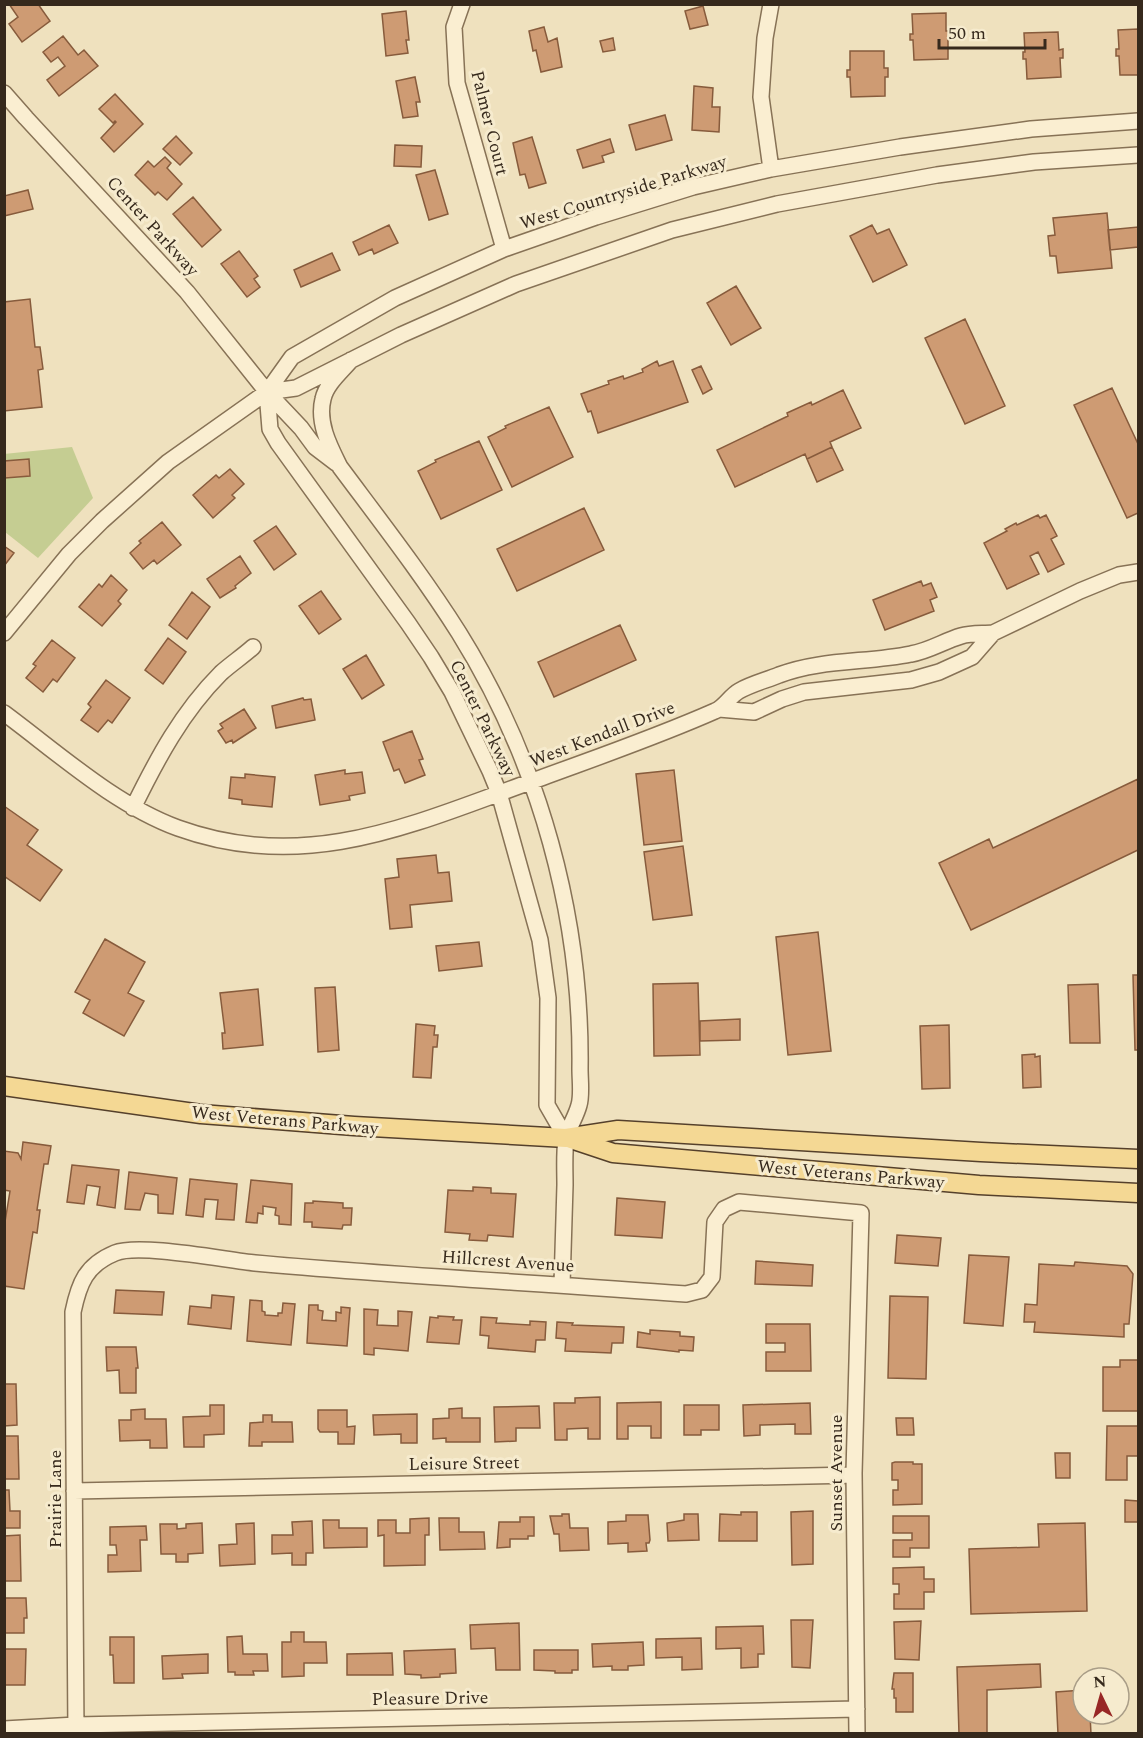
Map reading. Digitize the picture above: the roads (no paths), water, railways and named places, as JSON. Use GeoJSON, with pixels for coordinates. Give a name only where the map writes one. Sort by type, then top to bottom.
{"type":"FeatureCollection","features":[{"type":"Feature","properties":{"kind":"main road","name":"West Veterans Parkway"},"geometry":{"type":"LineString","coordinates":[[4,1086],[201,1114],[354,1126],[566,1138],[618,1130],[1138,1159]]}},
{"type":"Feature","properties":{"kind":"main road","name":"West Veterans Parkway"},"geometry":{"type":"LineString","coordinates":[[566,1138],[613,1153],[979,1185],[1138,1193]]}},
{"type":"Feature","properties":{"kind":"street","name":"Palmer Court"},"geometry":{"type":"LineString","coordinates":[[462,4],[454,27],[457,83],[504,249]]}},
{"type":"Feature","properties":{"kind":"street"},"geometry":{"type":"LineString","coordinates":[[771,4],[765,38],[761,96],[771,169]]}},
{"type":"Feature","properties":{"kind":"street","name":"Center Parkway"},"geometry":{"type":"LineString","coordinates":[[4,93],[187,292],[267,392],[301,428],[315,447],[340,467]]}},
{"type":"Feature","properties":{"kind":"street","name":"West Countryside Parkway"},"geometry":{"type":"LineString","coordinates":[[4,633],[69,554],[168,462],[267,392],[292,357],[395,298],[504,249],[596,216],[679,191],[771,169],[1020,130],[1138,122]]}},
{"type":"Feature","properties":{"kind":"street","name":"West Countryside Parkway"},"geometry":{"type":"LineString","coordinates":[[267,392],[296,388],[401,335],[516,284],[672,230],[777,204],[937,176],[1034,162],[1138,154]]}},
{"type":"Feature","properties":{"kind":"street","name":"Center Parkway"},"geometry":{"type":"LineString","coordinates":[[351,360],[333,381],[323,398],[322,418],[327,440],[340,467],[459,633],[491,689],[522,755],[553,856],[575,953],[580,1020],[580,1103],[566,1138],[562,1285]]}},
{"type":"Feature","properties":{"kind":"street","name":"Center Parkway"},"geometry":{"type":"LineString","coordinates":[[267,392],[270,429],[278,443],[431,657],[452,692],[499,793],[540,940],[548,998],[547,1105],[566,1138]]}},
{"type":"Feature","properties":{"kind":"street","name":"West Kendall Drive"},"geometry":{"type":"LineString","coordinates":[[4,713],[133,807],[176,828],[223,842],[300,847],[334,844],[374,836],[663,733],[719,709],[739,691],[803,668],[914,654],[963,635],[993,633],[1080,591],[1119,575],[1138,572]]}},
{"type":"Feature","properties":{"kind":"street","name":"West Kendall Drive"},"geometry":{"type":"LineString","coordinates":[[719,709],[754,712],[804,692],[911,680],[939,672],[972,657],[993,633]]}},
{"type":"Feature","properties":{"kind":"street"},"geometry":{"type":"LineString","coordinates":[[133,807],[168,740],[193,704],[222,672],[254,647]]}},
{"type":"Feature","properties":{"kind":"street","name":"Hillcrest Avenue"},"geometry":{"type":"LineString","coordinates":[[89,1268],[117,1252],[143,1250],[254,1263],[686,1294],[702,1290],[712,1277],[715,1222],[724,1209],[739,1202],[861,1214]]}},
{"type":"Feature","properties":{"kind":"street","name":"Sunset Avenue"},"geometry":{"type":"LineString","coordinates":[[857,1734],[854,1475],[861,1214]]}},
{"type":"Feature","properties":{"kind":"street","name":"Prairie Lane"},"geometry":{"type":"LineString","coordinates":[[76,1729],[73,1312],[77,1293],[89,1268]]}},
{"type":"Feature","properties":{"kind":"street","name":"Leisure Street"},"geometry":{"type":"LineString","coordinates":[[75,1491],[854,1475]]}},
{"type":"Feature","properties":{"kind":"street","name":"Pleasure Drive"},"geometry":{"type":"LineString","coordinates":[[4,1729],[857,1709]]}}]}
